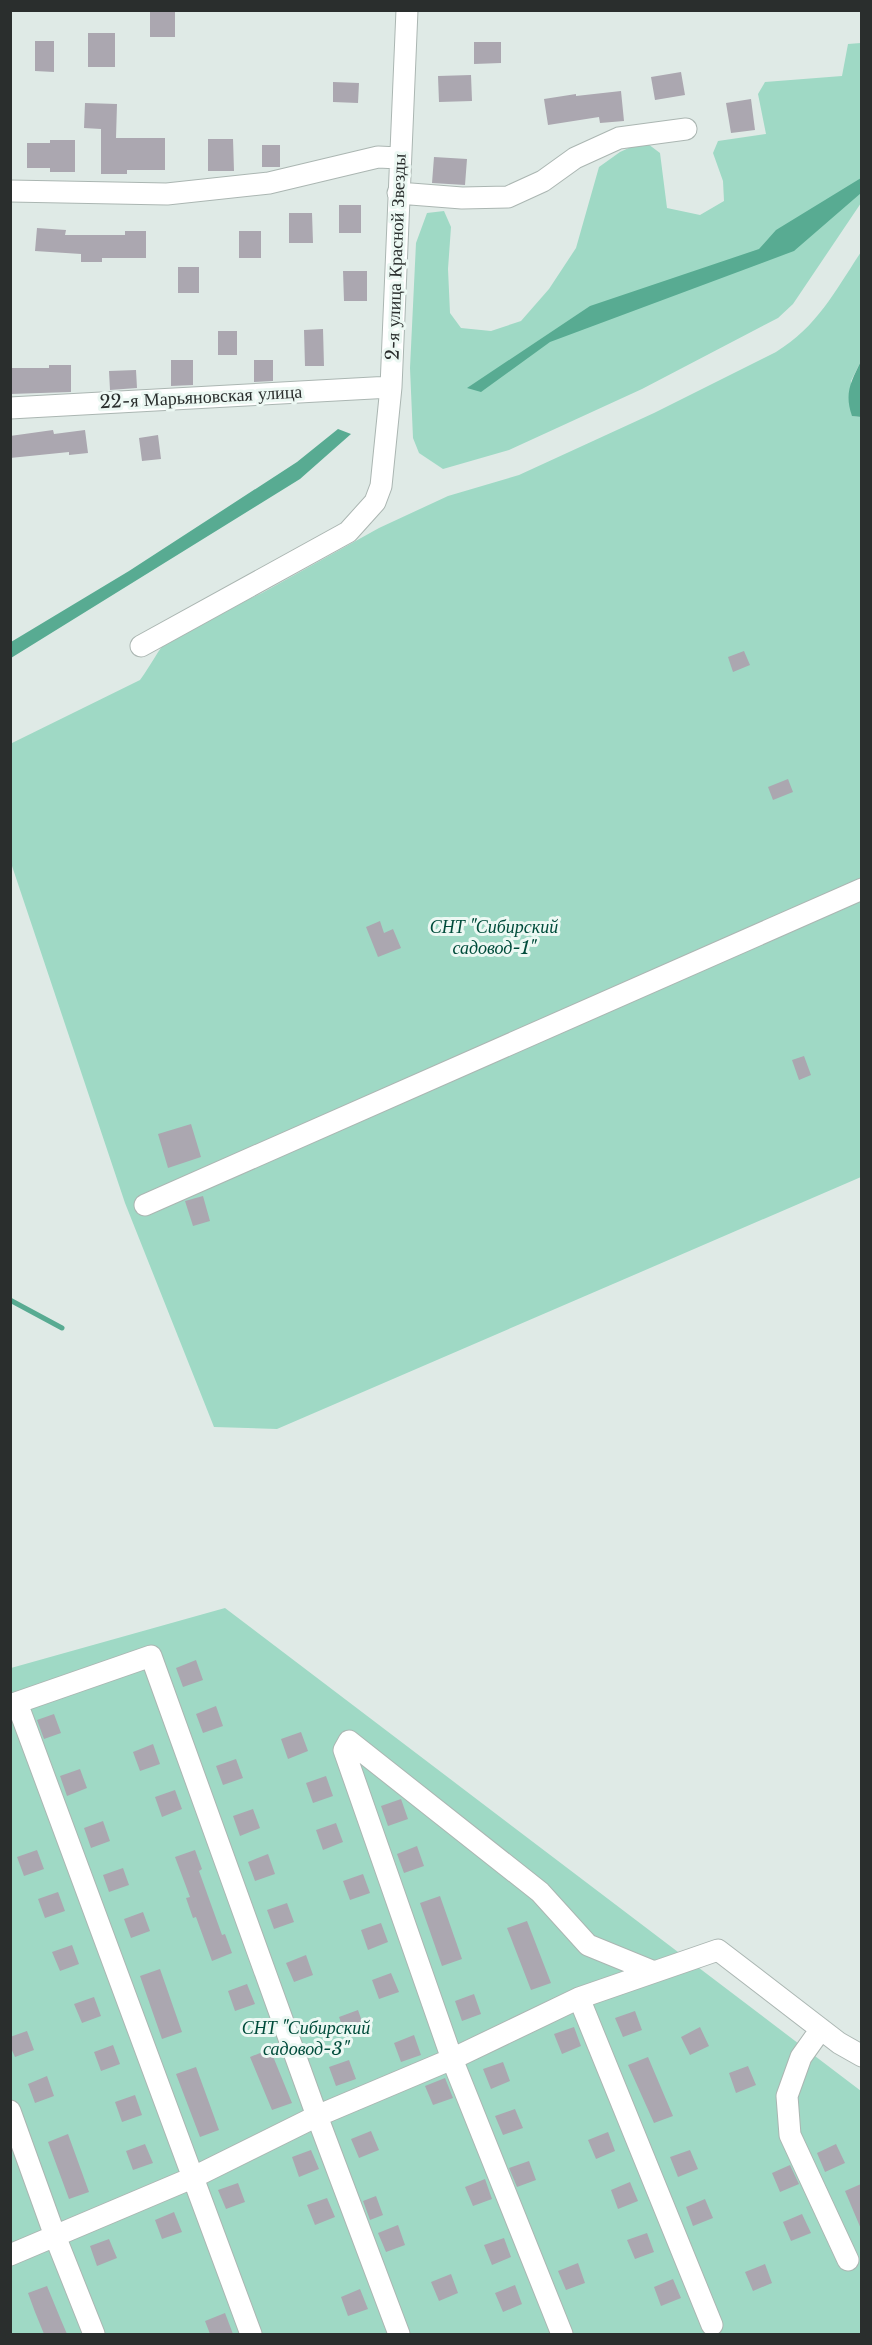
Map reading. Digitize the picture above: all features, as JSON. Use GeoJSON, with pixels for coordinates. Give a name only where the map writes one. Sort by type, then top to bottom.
{"type":"FeatureCollection","features":[{"type":"Feature","properties":{"kind":"street","name":"2-я улица Красной Звезды"},"geometry":{"type":"LineString","coordinates":[[141,646],[348,532],[375,502],[381,486],[391,387],[407,10]]}},
{"type":"Feature","properties":{"kind":"street"},"geometry":{"type":"LineString","coordinates":[[398,193],[462,198],[508,197],[543,181],[575,158],[619,138],[686,129]]}},
{"type":"Feature","properties":{"kind":"street"},"geometry":{"type":"LineString","coordinates":[[10,191],[167,194],[269,183],[378,157],[399,158]]}},
{"type":"Feature","properties":{"kind":"street","name":"22-я Марьяновская улица"},"geometry":{"type":"LineString","coordinates":[[10,408],[391,387]]}},
{"type":"Feature","properties":{"kind":"street"},"geometry":{"type":"LineString","coordinates":[[145,1204],[861,889]]}},
{"type":"Feature","properties":{"kind":"street"},"geometry":{"type":"LineString","coordinates":[[251,2334],[14,1704],[151,1656],[317,2116],[399,2334]]}},
{"type":"Feature","properties":{"kind":"street"},"geometry":{"type":"LineString","coordinates":[[562,2334],[452,2059],[344,1750],[349,1741],[540,1892],[588,1945],[654,1972]]}},
{"type":"Feature","properties":{"kind":"street"},"geometry":{"type":"LineString","coordinates":[[10,2255],[192,2178],[317,2116],[452,2059],[579,1998],[718,1950],[821,2029],[861,2056]]}},
{"type":"Feature","properties":{"kind":"street"},"geometry":{"type":"LineString","coordinates":[[579,1998],[712,2325]]}},
{"type":"Feature","properties":{"kind":"street"},"geometry":{"type":"LineString","coordinates":[[821,2029],[801,2057],[787,2096],[790,2135],[848,2260]]}},
{"type":"Feature","properties":{"kind":"street"},"geometry":{"type":"LineString","coordinates":[[10,2111],[55,2236],[94,2334]]}},
{"type":"Feature","properties":{"kind":"green space"},"geometry":{"type":"Polygon","coordinates":[[[861,43],[861,203],[793,304],[778,318],[642,389],[509,450],[443,469],[419,453],[413,438],[410,368],[416,243],[427,213],[444,211],[451,227],[448,269],[450,313],[461,328],[491,331],[521,321],[549,289],[576,248],[599,167],[620,152],[644,141],[660,153],[667,208],[700,215],[724,201],[723,181],[713,153],[718,141],[766,134],[758,94],[765,82],[842,76],[848,44],[861,43]]]}},
{"type":"Feature","properties":{"kind":"green space","name":"СНТ \"Сибирский садовод-1\""},"geometry":{"type":"Polygon","coordinates":[[[861,252],[861,361],[851,381],[852,416],[862,417],[861,1177],[277,1429],[214,1427],[125,1203],[11,863],[10,744],[140,680],[170,636],[262,593],[379,528],[448,496],[519,475],[654,413],[776,352],[803,331],[825,307],[861,252]]]}},
{"type":"Feature","properties":{"kind":"green space","name":"СНТ \"Сибирский садовод-3\""},"geometry":{"type":"Polygon","coordinates":[[[225,1608],[861,2091],[861,2334],[11,2334],[11,1668],[225,1608]]]}},
{"type":"Feature","properties":{"kind":"shaded area"},"geometry":{"type":"Polygon","coordinates":[[[861,178],[861,193],[794,251],[550,342],[481,392],[467,388],[590,306],[759,249],[776,230],[861,178]]]}},
{"type":"Feature","properties":{"kind":"shaded area"},"geometry":{"type":"Polygon","coordinates":[[[861,361],[861,417],[852,416],[849,394],[861,361]]]}},
{"type":"Feature","properties":{"kind":"shaded area"},"geometry":{"type":"Polygon","coordinates":[[[338,429],[351,434],[300,479],[11,658],[11,642],[129,571],[297,462],[338,429]]]}},
{"type":"Feature","properties":{"kind":"building"},"geometry":{"type":"Polygon","coordinates":[[[150,10],[175,10],[175,37],[150,37],[150,10]]]}},
{"type":"Feature","properties":{"kind":"building"},"geometry":{"type":"Polygon","coordinates":[[[88,33],[115,33],[115,67],[88,67],[88,33]]]}},
{"type":"Feature","properties":{"kind":"building"},"geometry":{"type":"Polygon","coordinates":[[[35,41],[54,41],[54,72],[35,71],[35,41]]]}},
{"type":"Feature","properties":{"kind":"building"},"geometry":{"type":"Polygon","coordinates":[[[474,42],[501,42],[501,63],[474,64],[474,42]]]}},
{"type":"Feature","properties":{"kind":"building"},"geometry":{"type":"Polygon","coordinates":[[[681,72],[685,95],[655,100],[651,77],[681,72]]]}},
{"type":"Feature","properties":{"kind":"building"},"geometry":{"type":"Polygon","coordinates":[[[471,75],[472,101],[439,102],[438,76],[471,75]]]}},
{"type":"Feature","properties":{"kind":"building"},"geometry":{"type":"Polygon","coordinates":[[[333,82],[359,83],[358,103],[333,102],[333,82]]]}},
{"type":"Feature","properties":{"kind":"building"},"geometry":{"type":"Polygon","coordinates":[[[621,91],[624,121],[600,123],[599,117],[548,125],[544,99],[621,91]]]}},
{"type":"Feature","properties":{"kind":"building"},"geometry":{"type":"Polygon","coordinates":[[[751,99],[755,130],[731,133],[726,103],[751,99]]]}},
{"type":"Feature","properties":{"kind":"building"},"geometry":{"type":"Polygon","coordinates":[[[85,103],[117,104],[116,138],[165,138],[165,170],[127,170],[127,174],[101,174],[101,129],[84,128],[85,103]]]}},
{"type":"Feature","properties":{"kind":"building"},"geometry":{"type":"Polygon","coordinates":[[[208,139],[233,139],[234,171],[208,171],[208,139]]]}},
{"type":"Feature","properties":{"kind":"building"},"geometry":{"type":"Polygon","coordinates":[[[50,140],[75,140],[75,172],[50,172],[50,168],[27,168],[27,143],[50,143],[50,140]]]}},
{"type":"Feature","properties":{"kind":"building"},"geometry":{"type":"Polygon","coordinates":[[[262,145],[280,145],[280,167],[262,167],[262,145]]]}},
{"type":"Feature","properties":{"kind":"building"},"geometry":{"type":"Polygon","coordinates":[[[434,157],[467,159],[465,185],[432,183],[434,157]]]}},
{"type":"Feature","properties":{"kind":"building"},"geometry":{"type":"Polygon","coordinates":[[[339,205],[361,205],[361,233],[339,233],[339,205]]]}},
{"type":"Feature","properties":{"kind":"building"},"geometry":{"type":"Polygon","coordinates":[[[289,213],[312,213],[313,243],[289,243],[289,213]]]}},
{"type":"Feature","properties":{"kind":"building"},"geometry":{"type":"Polygon","coordinates":[[[37,228],[66,230],[65,235],[125,235],[125,231],[146,231],[146,258],[102,258],[102,262],[81,262],[81,254],[35,251],[37,228]]]}},
{"type":"Feature","properties":{"kind":"building"},"geometry":{"type":"Polygon","coordinates":[[[239,231],[261,231],[261,258],[239,258],[239,231]]]}},
{"type":"Feature","properties":{"kind":"building"},"geometry":{"type":"Polygon","coordinates":[[[178,267],[199,267],[199,293],[178,293],[178,267]]]}},
{"type":"Feature","properties":{"kind":"building"},"geometry":{"type":"Polygon","coordinates":[[[343,271],[367,271],[367,301],[344,301],[343,271]]]}},
{"type":"Feature","properties":{"kind":"building"},"geometry":{"type":"Polygon","coordinates":[[[323,329],[324,366],[305,366],[304,330],[323,329]]]}},
{"type":"Feature","properties":{"kind":"building"},"geometry":{"type":"Polygon","coordinates":[[[218,331],[237,331],[237,355],[218,355],[218,331]]]}},
{"type":"Feature","properties":{"kind":"building"},"geometry":{"type":"Polygon","coordinates":[[[171,360],[193,360],[193,385],[171,386],[171,360]]]}},
{"type":"Feature","properties":{"kind":"building"},"geometry":{"type":"Polygon","coordinates":[[[254,360],[273,360],[273,381],[254,382],[254,360]]]}},
{"type":"Feature","properties":{"kind":"building"},"geometry":{"type":"Polygon","coordinates":[[[49,365],[71,365],[71,392],[10,394],[10,368],[49,368],[49,365]]]}},
{"type":"Feature","properties":{"kind":"building"},"geometry":{"type":"Polygon","coordinates":[[[136,370],[137,388],[110,390],[109,371],[136,370]]]}},
{"type":"Feature","properties":{"kind":"building"},"geometry":{"type":"Polygon","coordinates":[[[53,430],[54,434],[85,430],[88,453],[69,455],[69,452],[10,458],[10,436],[53,430]]]}},
{"type":"Feature","properties":{"kind":"building"},"geometry":{"type":"Polygon","coordinates":[[[158,435],[161,459],[142,461],[139,438],[158,435]]]}},
{"type":"Feature","properties":{"kind":"building"},"geometry":{"type":"Polygon","coordinates":[[[744,651],[750,665],[733,672],[728,657],[744,651]]]}},
{"type":"Feature","properties":{"kind":"building"},"geometry":{"type":"Polygon","coordinates":[[[788,779],[793,792],[773,800],[768,787],[788,779]]]}},
{"type":"Feature","properties":{"kind":"building"},"geometry":{"type":"Polygon","coordinates":[[[380,921],[384,933],[393,929],[401,948],[378,957],[366,927],[380,921]]]}},
{"type":"Feature","properties":{"kind":"building"},"geometry":{"type":"Polygon","coordinates":[[[804,1056],[811,1075],[799,1080],[792,1060],[804,1056]]]}},
{"type":"Feature","properties":{"kind":"building"},"geometry":{"type":"Polygon","coordinates":[[[191,1124],[201,1157],[168,1168],[158,1134],[191,1124]]]}},
{"type":"Feature","properties":{"kind":"building"},"geometry":{"type":"Polygon","coordinates":[[[203,1196],[210,1221],[193,1226],[185,1201],[203,1196]]]}},
{"type":"Feature","properties":{"kind":"building"},"geometry":{"type":"Polygon","coordinates":[[[196,1660],[203,1680],[183,1687],[176,1668],[196,1660]]]}},
{"type":"Feature","properties":{"kind":"building"},"geometry":{"type":"Polygon","coordinates":[[[216,1706],[223,1726],[203,1733],[196,1714],[216,1706]]]}},
{"type":"Feature","properties":{"kind":"building"},"geometry":{"type":"Polygon","coordinates":[[[54,1714],[61,1733],[44,1739],[37,1720],[54,1714]]]}},
{"type":"Feature","properties":{"kind":"building"},"geometry":{"type":"Polygon","coordinates":[[[301,1732],[308,1751],[288,1759],[281,1739],[301,1732]]]}},
{"type":"Feature","properties":{"kind":"building"},"geometry":{"type":"Polygon","coordinates":[[[153,1744],[160,1764],[140,1771],[133,1752],[153,1744]]]}},
{"type":"Feature","properties":{"kind":"building"},"geometry":{"type":"Polygon","coordinates":[[[236,1759],[243,1778],[223,1785],[216,1766],[236,1759]]]}},
{"type":"Feature","properties":{"kind":"building"},"geometry":{"type":"Polygon","coordinates":[[[80,1769],[87,1788],[67,1796],[60,1776],[80,1769]]]}},
{"type":"Feature","properties":{"kind":"building"},"geometry":{"type":"Polygon","coordinates":[[[326,1776],[333,1796],[313,1803],[306,1783],[326,1776]]]}},
{"type":"Feature","properties":{"kind":"building"},"geometry":{"type":"Polygon","coordinates":[[[175,1790],[182,1809],[162,1817],[155,1797],[175,1790]]]}},
{"type":"Feature","properties":{"kind":"building"},"geometry":{"type":"Polygon","coordinates":[[[401,1799],[408,1819],[388,1826],[381,1806],[401,1799]]]}},
{"type":"Feature","properties":{"kind":"building"},"geometry":{"type":"Polygon","coordinates":[[[253,1809],[260,1828],[240,1836],[233,1816],[253,1809]]]}},
{"type":"Feature","properties":{"kind":"building"},"geometry":{"type":"Polygon","coordinates":[[[103,1821],[110,1841],[91,1848],[84,1828],[103,1821]]]}},
{"type":"Feature","properties":{"kind":"building"},"geometry":{"type":"Polygon","coordinates":[[[336,1823],[343,1842],[323,1850],[316,1830],[336,1823]]]}},
{"type":"Feature","properties":{"kind":"building"},"geometry":{"type":"Polygon","coordinates":[[[417,1846],[424,1866],[404,1873],[397,1854],[417,1846]]]}},
{"type":"Feature","properties":{"kind":"building"},"geometry":{"type":"Polygon","coordinates":[[[37,1850],[44,1869],[24,1876],[17,1857],[37,1850]]]}},
{"type":"Feature","properties":{"kind":"building"},"geometry":{"type":"Polygon","coordinates":[[[195,1850],[202,1869],[199,1871],[222,1935],[225,1934],[232,1953],[212,1961],[196,1917],[193,1918],[186,1898],[190,1897],[175,1857],[195,1850]]]}},
{"type":"Feature","properties":{"kind":"building"},"geometry":{"type":"Polygon","coordinates":[[[268,1854],[275,1874],[255,1881],[248,1862],[268,1854]]]}},
{"type":"Feature","properties":{"kind":"building"},"geometry":{"type":"Polygon","coordinates":[[[123,1868],[129,1885],[109,1892],[103,1875],[123,1868]]]}},
{"type":"Feature","properties":{"kind":"building"},"geometry":{"type":"Polygon","coordinates":[[[363,1874],[370,1893],[350,1900],[343,1881],[363,1874]]]}},
{"type":"Feature","properties":{"kind":"building"},"geometry":{"type":"Polygon","coordinates":[[[58,1892],[65,1911],[45,1918],[38,1899],[58,1892]]]}},
{"type":"Feature","properties":{"kind":"building"},"geometry":{"type":"Polygon","coordinates":[[[440,1896],[462,1959],[442,1966],[420,1903],[440,1896]]]}},
{"type":"Feature","properties":{"kind":"building"},"geometry":{"type":"Polygon","coordinates":[[[287,1903],[294,1922],[274,1929],[267,1910],[287,1903]]]}},
{"type":"Feature","properties":{"kind":"building"},"geometry":{"type":"Polygon","coordinates":[[[143,1912],[150,1931],[131,1938],[124,1919],[143,1912]]]}},
{"type":"Feature","properties":{"kind":"building"},"geometry":{"type":"Polygon","coordinates":[[[527,1921],[551,1983],[531,1990],[507,1928],[527,1921]]]}},
{"type":"Feature","properties":{"kind":"building"},"geometry":{"type":"Polygon","coordinates":[[[381,1923],[388,1942],[368,1950],[361,1930],[381,1923]]]}},
{"type":"Feature","properties":{"kind":"building"},"geometry":{"type":"Polygon","coordinates":[[[72,1945],[79,1964],[60,1971],[52,1952],[72,1945]]]}},
{"type":"Feature","properties":{"kind":"building"},"geometry":{"type":"Polygon","coordinates":[[[306,1955],[313,1975],[294,1982],[286,1963],[306,1955]]]}},
{"type":"Feature","properties":{"kind":"building"},"geometry":{"type":"Polygon","coordinates":[[[160,1969],[182,2032],[162,2039],[140,1976],[160,1969]]]}},
{"type":"Feature","properties":{"kind":"building"},"geometry":{"type":"Polygon","coordinates":[[[391,1973],[399,1992],[379,1999],[372,1980],[391,1973]]]}},
{"type":"Feature","properties":{"kind":"building"},"geometry":{"type":"Polygon","coordinates":[[[247,1984],[255,2004],[235,2011],[228,1991],[247,1984]]]}},
{"type":"Feature","properties":{"kind":"building"},"geometry":{"type":"Polygon","coordinates":[[[474,1994],[481,2014],[462,2021],[455,2001],[474,1994]]]}},
{"type":"Feature","properties":{"kind":"building"},"geometry":{"type":"Polygon","coordinates":[[[94,1997],[101,2016],[82,2023],[74,2004],[94,1997]]]}},
{"type":"Feature","properties":{"kind":"building"},"geometry":{"type":"Polygon","coordinates":[[[358,2010],[365,2030],[346,2037],[339,2017],[358,2010]]]}},
{"type":"Feature","properties":{"kind":"building"},"geometry":{"type":"Polygon","coordinates":[[[635,2011],[642,2030],[623,2037],[615,2018],[635,2011]]]}},
{"type":"Feature","properties":{"kind":"building"},"geometry":{"type":"Polygon","coordinates":[[[574,2027],[581,2046],[562,2054],[554,2034],[574,2027]]]}},
{"type":"Feature","properties":{"kind":"building"},"geometry":{"type":"Polygon","coordinates":[[[700,2027],[709,2046],[690,2055],[681,2037],[700,2027]]]}},
{"type":"Feature","properties":{"kind":"building"},"geometry":{"type":"Polygon","coordinates":[[[27,2031],[34,2050],[15,2057],[10,2046],[10,2037],[27,2031]]]}},
{"type":"Feature","properties":{"kind":"building"},"geometry":{"type":"Polygon","coordinates":[[[414,2035],[421,2055],[401,2062],[394,2043],[414,2035]]]}},
{"type":"Feature","properties":{"kind":"building"},"geometry":{"type":"Polygon","coordinates":[[[113,2045],[120,2064],[101,2071],[94,2052],[113,2045]]]}},
{"type":"Feature","properties":{"kind":"building"},"geometry":{"type":"Polygon","coordinates":[[[270,2049],[292,2103],[272,2110],[250,2057],[270,2049]]]}},
{"type":"Feature","properties":{"kind":"building"},"geometry":{"type":"Polygon","coordinates":[[[648,2057],[673,2116],[654,2123],[628,2065],[648,2057]]]}},
{"type":"Feature","properties":{"kind":"building"},"geometry":{"type":"Polygon","coordinates":[[[349,2060],[356,2079],[336,2086],[329,2067],[349,2060]]]}},
{"type":"Feature","properties":{"kind":"building"},"geometry":{"type":"Polygon","coordinates":[[[503,2062],[510,2081],[491,2089],[483,2069],[503,2062]]]}},
{"type":"Feature","properties":{"kind":"building"},"geometry":{"type":"Polygon","coordinates":[[[748,2066],[756,2085],[736,2093],[729,2073],[748,2066]]]}},
{"type":"Feature","properties":{"kind":"building"},"geometry":{"type":"Polygon","coordinates":[[[196,2067],[219,2130],[200,2137],[176,2074],[196,2067]]]}},
{"type":"Feature","properties":{"kind":"building"},"geometry":{"type":"Polygon","coordinates":[[[47,2076],[54,2096],[35,2103],[28,2084],[47,2076]]]}},
{"type":"Feature","properties":{"kind":"building"},"geometry":{"type":"Polygon","coordinates":[[[445,2078],[453,2098],[433,2105],[425,2086],[445,2078]]]}},
{"type":"Feature","properties":{"kind":"building"},"geometry":{"type":"Polygon","coordinates":[[[135,2095],[142,2115],[122,2122],[115,2102],[135,2095]]]}},
{"type":"Feature","properties":{"kind":"building"},"geometry":{"type":"Polygon","coordinates":[[[515,2109],[523,2128],[503,2135],[495,2116],[515,2109]]]}},
{"type":"Feature","properties":{"kind":"building"},"geometry":{"type":"Polygon","coordinates":[[[371,2131],[379,2150],[359,2158],[351,2139],[371,2131]]]}},
{"type":"Feature","properties":{"kind":"building"},"geometry":{"type":"Polygon","coordinates":[[[608,2132],[615,2151],[596,2159],[588,2140],[608,2132]]]}},
{"type":"Feature","properties":{"kind":"building"},"geometry":{"type":"Polygon","coordinates":[[[68,2134],[89,2192],[69,2199],[48,2142],[68,2134]]]}},
{"type":"Feature","properties":{"kind":"building"},"geometry":{"type":"Polygon","coordinates":[[[145,2144],[153,2163],[133,2170],[126,2151],[145,2144]]]}},
{"type":"Feature","properties":{"kind":"building"},"geometry":{"type":"Polygon","coordinates":[[[836,2144],[845,2163],[825,2172],[817,2153],[836,2144]]]}},
{"type":"Feature","properties":{"kind":"building"},"geometry":{"type":"Polygon","coordinates":[[[311,2150],[319,2169],[299,2177],[292,2157],[311,2150]]]}},
{"type":"Feature","properties":{"kind":"building"},"geometry":{"type":"Polygon","coordinates":[[[690,2150],[698,2169],[678,2177],[670,2157],[690,2150]]]}},
{"type":"Feature","properties":{"kind":"building"},"geometry":{"type":"Polygon","coordinates":[[[529,2161],[536,2180],[517,2187],[509,2168],[529,2161]]]}},
{"type":"Feature","properties":{"kind":"building"},"geometry":{"type":"Polygon","coordinates":[[[790,2165],[799,2184],[780,2192],[772,2173],[790,2165]]]}},
{"type":"Feature","properties":{"kind":"building"},"geometry":{"type":"Polygon","coordinates":[[[485,2179],[492,2199],[473,2206],[465,2187],[485,2179]]]}},
{"type":"Feature","properties":{"kind":"building"},"geometry":{"type":"Polygon","coordinates":[[[630,2182],[638,2201],[618,2209],[611,2190],[630,2182]]]}},
{"type":"Feature","properties":{"kind":"building"},"geometry":{"type":"Polygon","coordinates":[[[238,2183],[245,2202],[226,2209],[218,2190],[238,2183]]]}},
{"type":"Feature","properties":{"kind":"building"},"geometry":{"type":"Polygon","coordinates":[[[861,2184],[861,2229],[845,2191],[861,2184]]]}},
{"type":"Feature","properties":{"kind":"building"},"geometry":{"type":"Polygon","coordinates":[[[376,2196],[383,2215],[370,2220],[363,2201],[376,2196]]]}},
{"type":"Feature","properties":{"kind":"building"},"geometry":{"type":"Polygon","coordinates":[[[327,2198],[335,2217],[315,2225],[307,2205],[327,2198]]]}},
{"type":"Feature","properties":{"kind":"building"},"geometry":{"type":"Polygon","coordinates":[[[705,2199],[713,2218],[693,2226],[686,2207],[705,2199]]]}},
{"type":"Feature","properties":{"kind":"building"},"geometry":{"type":"Polygon","coordinates":[[[174,2212],[182,2232],[162,2239],[155,2220],[174,2212]]]}},
{"type":"Feature","properties":{"kind":"building"},"geometry":{"type":"Polygon","coordinates":[[[802,2214],[811,2233],[791,2241],[783,2222],[802,2214]]]}},
{"type":"Feature","properties":{"kind":"building"},"geometry":{"type":"Polygon","coordinates":[[[398,2225],[405,2245],[386,2252],[378,2233],[398,2225]]]}},
{"type":"Feature","properties":{"kind":"building"},"geometry":{"type":"Polygon","coordinates":[[[647,2233],[654,2252],[635,2259],[627,2240],[647,2233]]]}},
{"type":"Feature","properties":{"kind":"building"},"geometry":{"type":"Polygon","coordinates":[[[504,2238],[511,2257],[492,2265],[484,2245],[504,2238]]]}},
{"type":"Feature","properties":{"kind":"building"},"geometry":{"type":"Polygon","coordinates":[[[109,2239],[117,2258],[97,2266],[90,2246],[109,2239]]]}},
{"type":"Feature","properties":{"kind":"building"},"geometry":{"type":"Polygon","coordinates":[[[578,2263],[585,2283],[566,2290],[558,2271],[578,2263]]]}},
{"type":"Feature","properties":{"kind":"building"},"geometry":{"type":"Polygon","coordinates":[[[765,2264],[772,2283],[753,2291],[745,2272],[765,2264]]]}},
{"type":"Feature","properties":{"kind":"building"},"geometry":{"type":"Polygon","coordinates":[[[451,2274],[458,2293],[439,2301],[431,2282],[451,2274]]]}},
{"type":"Feature","properties":{"kind":"building"},"geometry":{"type":"Polygon","coordinates":[[[673,2279],[681,2298],[661,2306],[654,2287],[673,2279]]]}},
{"type":"Feature","properties":{"kind":"building"},"geometry":{"type":"Polygon","coordinates":[[[515,2285],[522,2304],[503,2312],[495,2293],[515,2285]]]}},
{"type":"Feature","properties":{"kind":"building"},"geometry":{"type":"Polygon","coordinates":[[[47,2286],[67,2334],[44,2334],[28,2293],[47,2286]]]}},
{"type":"Feature","properties":{"kind":"building"},"geometry":{"type":"Polygon","coordinates":[[[360,2289],[368,2309],[348,2316],[341,2297],[360,2289]]]}},
{"type":"Feature","properties":{"kind":"building"},"geometry":{"type":"Polygon","coordinates":[[[225,2313],[233,2334],[210,2334],[205,2321],[225,2313]]]}},
{"type":"Feature","properties":{"kind":"waterway"},"geometry":{"type":"LineString","coordinates":[[10,1300],[62,1328]]}}]}
